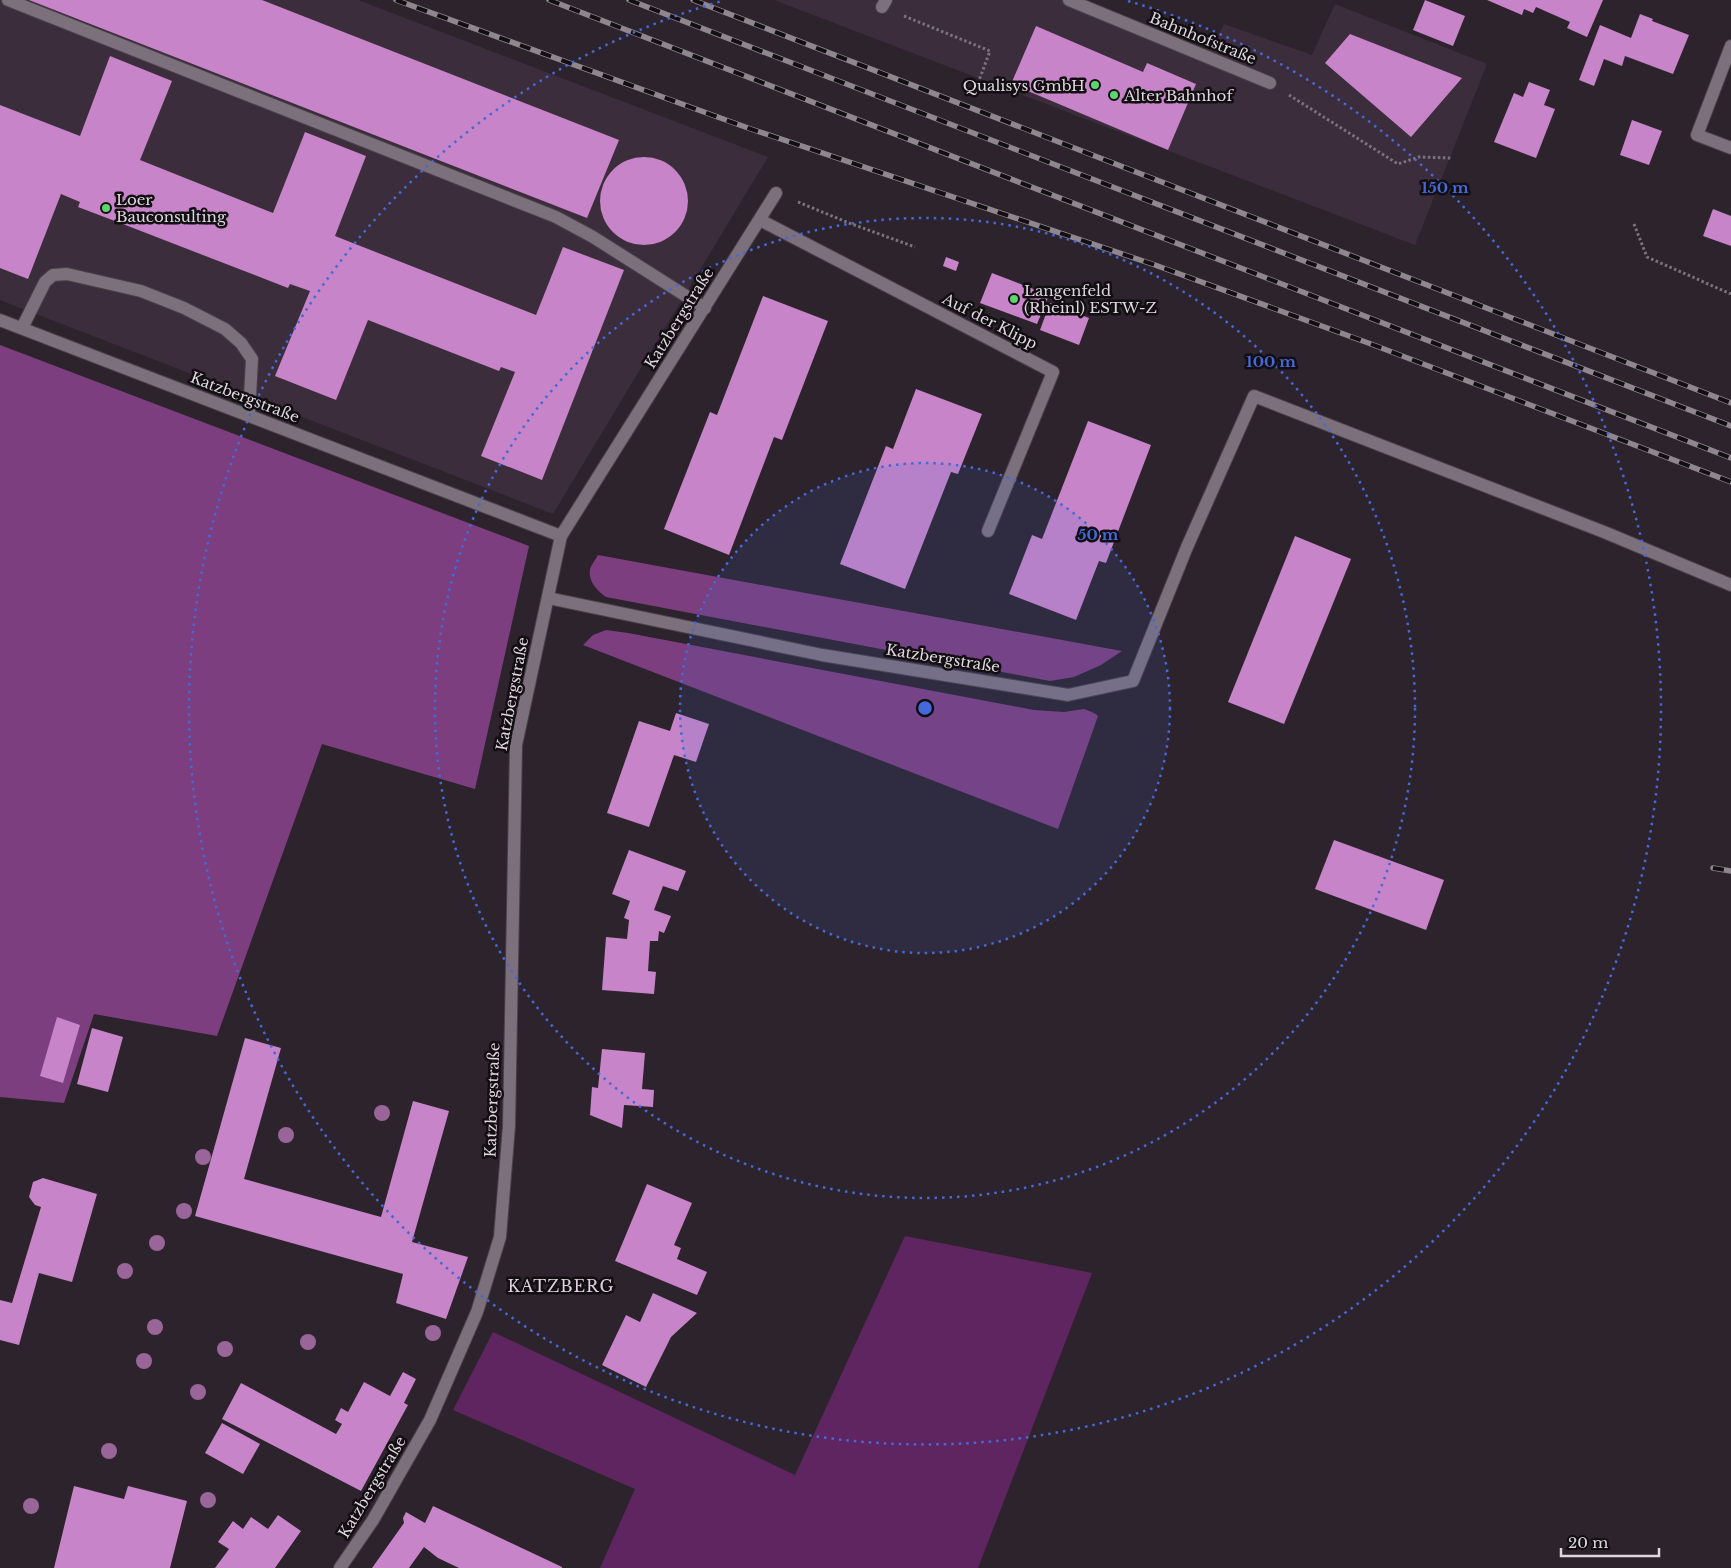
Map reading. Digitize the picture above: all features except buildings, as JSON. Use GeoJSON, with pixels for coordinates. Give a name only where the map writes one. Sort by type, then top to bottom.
{"type":"FeatureCollection","features":[{"type":"Feature","properties":{"kind":"street"},"geometry":{"type":"LineString","coordinates":[[8,0],[556,217],[593,237],[704,308]]}},
{"type":"Feature","properties":{"kind":"street","name":"Bahnhofstraße"},"geometry":{"type":"LineString","coordinates":[[1069,0],[1270,83]]}},
{"type":"Feature","properties":{"kind":"street"},"geometry":{"type":"LineString","coordinates":[[1731,46],[1697,135],[1731,148]]}},
{"type":"Feature","properties":{"kind":"street","name":"Katzbergstraße"},"geometry":{"type":"LineString","coordinates":[[340,1568],[373,1520],[430,1420],[477,1312],[500,1237],[509,1126],[516,745],[562,536],[776,193]]}},
{"type":"Feature","properties":{"kind":"street","name":"Auf der Klipp"},"geometry":{"type":"LineString","coordinates":[[760,220],[1053,372],[988,531]]}},
{"type":"Feature","properties":{"kind":"street"},"geometry":{"type":"LineString","coordinates":[[22,328],[45,282],[53,275],[67,274],[141,291],[184,308],[225,329],[241,343],[252,359],[248,415]]}},
{"type":"Feature","properties":{"kind":"street","name":"Katzbergstraße"},"geometry":{"type":"LineString","coordinates":[[0,320],[562,536]]}},
{"type":"Feature","properties":{"kind":"street","name":"Katzbergstraße"},"geometry":{"type":"LineString","coordinates":[[548,598],[822,655],[1068,695],[1133,681],[1187,547],[1254,396],[1604,532],[1731,585]]}},
{"type":"Feature","properties":{"kind":"path"},"geometry":{"type":"LineString","coordinates":[[905,16],[990,51],[978,83]]}},
{"type":"Feature","properties":{"kind":"path"},"geometry":{"type":"LineString","coordinates":[[1270,83],[1398,164],[1419,156],[1451,158]]}},
{"type":"Feature","properties":{"kind":"path"},"geometry":{"type":"LineString","coordinates":[[776,193],[849,223],[915,247]]}},
{"type":"Feature","properties":{"kind":"path"},"geometry":{"type":"LineString","coordinates":[[1634,224],[1647,257],[1731,294]]}},
{"type":"Feature","properties":{"kind":"shaded area"},"geometry":{"type":"Polygon","coordinates":[[[0,0],[358,0],[768,157],[553,514],[0,300],[0,0]]]}},
{"type":"Feature","properties":{"kind":"shaded area"},"geometry":{"type":"Polygon","coordinates":[[[774,0],[1070,0],[1211,50],[1224,24],[1312,55],[1335,4],[1487,64],[1415,245],[774,0]]]}},
{"type":"Feature","properties":{"kind":"shaded area"},"geometry":{"type":"Polygon","coordinates":[[[0,345],[529,546],[475,789],[322,744],[217,1036],[94,1014],[64,1103],[0,1097],[0,345]]]}},
{"type":"Feature","properties":{"kind":"shaded area"},"geometry":{"type":"Polygon","coordinates":[[[598,555],[1122,651],[1101,665],[1074,677],[1050,681],[606,597],[596,589],[590,578],[591,568],[598,555]]]}},
{"type":"Feature","properties":{"kind":"shaded area"},"geometry":{"type":"Polygon","coordinates":[[[606,630],[1034,710],[1064,712],[1084,709],[1098,716],[1058,829],[583,645],[593,635],[606,630]]]}},
{"type":"Feature","properties":{"kind":"shaded area"},"geometry":{"type":"Polygon","coordinates":[[[905,1236],[1092,1273],[978,1568],[600,1568],[635,1489],[453,1410],[493,1332],[795,1475],[905,1236]]]}},
{"type":"Feature","properties":{"kind":"railway"},"geometry":{"type":"LineString","coordinates":[[396,0],[748,128],[1155,265],[1371,344],[1731,482]]}},
{"type":"Feature","properties":{"kind":"railway"},"geometry":{"type":"LineString","coordinates":[[549,0],[1731,458]]}},
{"type":"Feature","properties":{"kind":"railway"},"geometry":{"type":"LineString","coordinates":[[629,0],[1731,426]]}},
{"type":"Feature","properties":{"kind":"railway"},"geometry":{"type":"LineString","coordinates":[[693,0],[1731,403]]}},
{"type":"Feature","properties":{"kind":"railway"},"geometry":{"type":"LineString","coordinates":[[1713,868],[1731,871]]}},
{"type":"Feature","properties":{"kind":"place","name":"Qualisys GmbH"},"geometry":{"type":"Point","coordinates":[1095,85]}},
{"type":"Feature","properties":{"kind":"place","name":"Alter Bahnhof"},"geometry":{"type":"Point","coordinates":[1114,95]}},
{"type":"Feature","properties":{"kind":"place","name":"Loer Bauconsulting"},"geometry":{"type":"Point","coordinates":[106,208]}},
{"type":"Feature","properties":{"kind":"place","name":"Langenfeld (Rheinl) ESTW-Z"},"geometry":{"type":"Point","coordinates":[1014,299]}},
{"type":"Feature","properties":{"kind":"district","name":"KATZBERG"},"geometry":{"type":"Point","coordinates":[561,1286]}}]}
